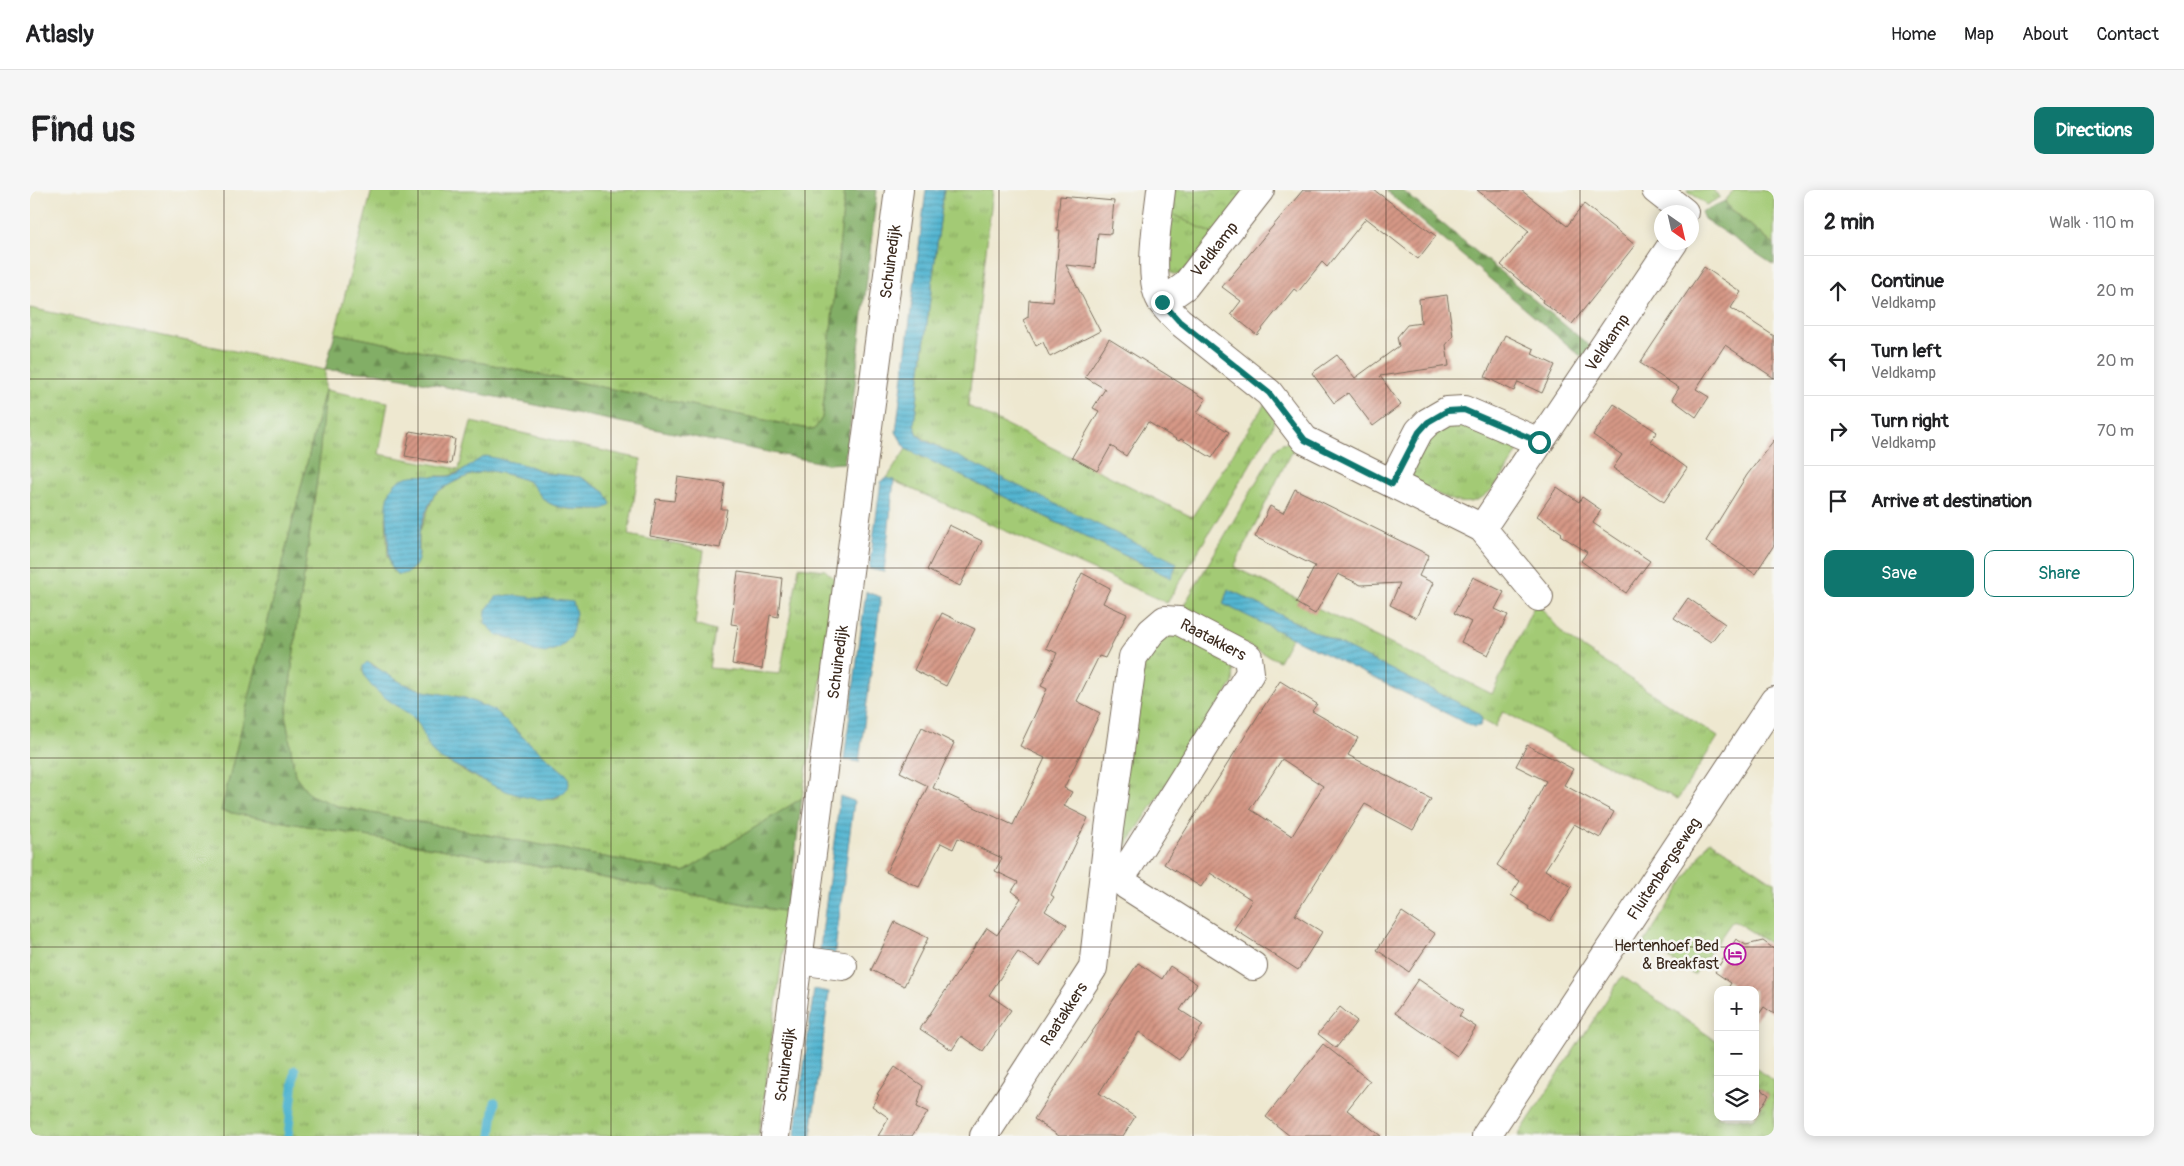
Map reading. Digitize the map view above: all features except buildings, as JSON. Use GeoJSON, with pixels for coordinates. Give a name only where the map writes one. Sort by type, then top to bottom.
{"type":"FeatureCollection","features":[{"type":"Feature","properties":{"kind":"street","name":"Schuinedijk"},"geometry":{"type":"LineString","coordinates":[[775,1136],[899,190]]}},
{"type":"Feature","properties":{"kind":"street"},"geometry":{"type":"LineString","coordinates":[[1161,190],[1154,272],[1155,285],[1162,302],[1179,321],[1269,393],[1305,440],[1482,528],[1538,597]]}},
{"type":"Feature","properties":{"kind":"street","name":"Veldkamp"},"geometry":{"type":"LineString","coordinates":[[1162,302],[1185,286],[1260,190]]}},
{"type":"Feature","properties":{"kind":"street"},"geometry":{"type":"LineString","coordinates":[[1656,190],[1675,205]]}},
{"type":"Feature","properties":{"kind":"street","name":"Veldkamp"},"geometry":{"type":"LineString","coordinates":[[1482,528],[1669,250]]}},
{"type":"Feature","properties":{"kind":"street"},"geometry":{"type":"LineString","coordinates":[[1392,484],[1419,432],[1428,422],[1447,411],[1464,410],[1539,442]]}},
{"type":"Feature","properties":{"kind":"street","name":"Raatakkers"},"geometry":{"type":"LineString","coordinates":[[984,1136],[1093,968],[1111,873],[1108,829],[1133,657],[1152,632],[1165,620],[1179,621],[1248,657],[1250,673],[1128,867],[1111,873]]}},
{"type":"Feature","properties":{"kind":"street","name":"Fluitenbergseweg"},"geometry":{"type":"LineString","coordinates":[[1486,1136],[1774,701]]}},
{"type":"Feature","properties":{"kind":"street"},"geometry":{"type":"LineString","coordinates":[[1111,873],[1126,886],[1253,966]]}},
{"type":"Feature","properties":{"kind":"street"},"geometry":{"type":"LineString","coordinates":[[798,960],[843,966]]}},
{"type":"Feature","properties":{"kind":"green space"},"geometry":{"type":"Polygon","coordinates":[[[372,190],[845,190],[822,418],[814,430],[335,333],[372,190]]]}},
{"type":"Feature","properties":{"kind":"green space"},"geometry":{"type":"Polygon","coordinates":[[[845,190],[877,190],[851,419],[844,463],[827,464],[377,373],[325,370],[335,333],[814,430],[822,418],[845,190]]]}},
{"type":"Feature","properties":{"kind":"green space"},"geometry":{"type":"Polygon","coordinates":[[[944,190],[993,190],[968,406],[1192,517],[1266,402],[1274,420],[1272,428],[1167,603],[887,478],[906,449],[1171,578],[918,435],[914,424],[944,190]]]}},
{"type":"Feature","properties":{"kind":"green space"},"geometry":{"type":"Polygon","coordinates":[[[1170,190],[1250,190],[1215,235],[1168,212],[1170,190]]]}},
{"type":"Feature","properties":{"kind":"green space"},"geometry":{"type":"Polygon","coordinates":[[[1385,190],[1402,190],[1591,347],[1583,358],[1385,190]]]}},
{"type":"Feature","properties":{"kind":"green space"},"geometry":{"type":"Polygon","coordinates":[[[1687,190],[1712,190],[1721,197],[1706,205],[1687,190]]]}},
{"type":"Feature","properties":{"kind":"green space"},"geometry":{"type":"Polygon","coordinates":[[[1734,190],[1774,190],[1774,245],[1728,206],[1725,201],[1734,190]]]}},
{"type":"Feature","properties":{"kind":"green space"},"geometry":{"type":"Polygon","coordinates":[[[1725,201],[1728,207],[1774,245],[1774,265],[1704,219],[1701,212],[1725,201]]]}},
{"type":"Feature","properties":{"kind":"green space"},"geometry":{"type":"Polygon","coordinates":[[[1168,212],[1215,235],[1180,275],[1175,275],[1166,270],[1168,212]]]}},
{"type":"Feature","properties":{"kind":"green space"},"geometry":{"type":"Polygon","coordinates":[[[30,308],[325,370],[325,390],[388,402],[379,454],[459,469],[471,422],[641,459],[628,535],[704,550],[695,625],[715,631],[709,668],[780,674],[799,567],[825,570],[837,581],[802,798],[684,872],[340,807],[310,795],[295,775],[286,718],[318,472],[324,394],[221,811],[561,870],[788,912],[759,1136],[30,1136],[30,308]],[[538,469],[464,470],[449,476],[436,476],[386,517],[388,557],[419,555],[419,533],[434,495],[452,483],[484,472],[499,472],[527,481],[546,501],[555,506],[575,510],[602,510],[602,490],[580,477],[546,473],[538,469]],[[371,663],[423,730],[433,753],[478,779],[540,799],[559,797],[567,775],[495,711],[465,698],[424,691],[402,683],[371,663]]]}},
{"type":"Feature","properties":{"kind":"green space"},"geometry":{"type":"Polygon","coordinates":[[[325,390],[318,472],[286,718],[295,775],[310,795],[340,807],[684,872],[802,798],[788,912],[561,870],[221,811],[325,390]]]}},
{"type":"Feature","properties":{"kind":"green space"},"geometry":{"type":"Polygon","coordinates":[[[1456,418],[1520,448],[1495,486],[1477,500],[1467,502],[1449,499],[1412,482],[1409,472],[1427,434],[1456,418]]]}},
{"type":"Feature","properties":{"kind":"green space"},"geometry":{"type":"Polygon","coordinates":[[[1290,442],[1297,448],[1291,452],[1234,567],[1492,694],[1536,602],[1565,636],[1718,737],[1678,799],[1559,742],[1503,711],[1495,727],[1482,720],[1479,713],[1228,589],[1223,604],[1292,637],[1279,661],[1189,616],[1184,605],[1275,450],[1282,443],[1290,442]]]}},
{"type":"Feature","properties":{"kind":"green space"},"geometry":{"type":"Polygon","coordinates":[[[1171,631],[1227,656],[1234,666],[1233,683],[1124,849],[1115,844],[1141,664],[1150,646],[1171,631]]]}},
{"type":"Feature","properties":{"kind":"green space"},"geometry":{"type":"Polygon","coordinates":[[[1710,840],[1774,882],[1774,946],[1733,920],[1694,975],[1644,943],[1710,840]]]}},
{"type":"Feature","properties":{"kind":"green space"},"geometry":{"type":"Polygon","coordinates":[[[1622,976],[1714,1039],[1714,1087],[1711,1091],[1714,1093],[1714,1121],[1759,1121],[1759,1111],[1769,1095],[1759,1088],[1759,1071],[1774,1081],[1774,1136],[1518,1136],[1622,976]]]}},
{"type":"Feature","properties":{"kind":"water"},"geometry":{"type":"Polygon","coordinates":[[[926,190],[944,190],[914,424],[918,435],[924,440],[1177,563],[1171,578],[906,449],[896,432],[926,190]]]}},
{"type":"Feature","properties":{"kind":"water"},"geometry":{"type":"Polygon","coordinates":[[[486,456],[529,466],[546,473],[580,477],[605,492],[611,504],[601,509],[577,509],[555,506],[546,501],[530,483],[519,478],[490,471],[469,476],[452,483],[434,495],[420,529],[417,562],[411,570],[403,574],[397,574],[393,570],[389,557],[387,508],[392,487],[403,478],[409,476],[443,477],[455,475],[486,456]]]}},
{"type":"Feature","properties":{"kind":"water"},"geometry":{"type":"Polygon","coordinates":[[[887,478],[894,480],[884,572],[869,569],[881,481],[887,478]]]}},
{"type":"Feature","properties":{"kind":"water"},"geometry":{"type":"Polygon","coordinates":[[[1228,589],[1479,713],[1482,720],[1480,726],[1474,727],[1223,604],[1228,589]]]}},
{"type":"Feature","properties":{"kind":"water"},"geometry":{"type":"Polygon","coordinates":[[[866,592],[881,597],[859,762],[844,760],[866,592]]]}},
{"type":"Feature","properties":{"kind":"water"},"geometry":{"type":"Polygon","coordinates":[[[510,595],[573,602],[576,613],[571,637],[559,648],[545,653],[534,651],[513,639],[497,635],[485,623],[486,610],[496,597],[510,595]]]}},
{"type":"Feature","properties":{"kind":"water"},"geometry":{"type":"Polygon","coordinates":[[[367,662],[402,683],[424,691],[465,698],[495,711],[567,775],[569,782],[567,788],[554,798],[527,797],[498,788],[441,759],[430,749],[418,722],[374,689],[368,682],[363,666],[367,662]]]}},
{"type":"Feature","properties":{"kind":"water"},"geometry":{"type":"Polygon","coordinates":[[[840,796],[854,801],[834,958],[819,956],[840,796]]]}},
{"type":"Feature","properties":{"kind":"water"},"geometry":{"type":"Polygon","coordinates":[[[814,989],[829,992],[811,1136],[795,1136],[814,989]]]}},
{"type":"Feature","properties":{"kind":"waterway"},"geometry":{"type":"LineString","coordinates":[[288,1136],[295,1070]]}},
{"type":"Feature","properties":{"kind":"waterway"},"geometry":{"type":"LineString","coordinates":[[491,1136],[495,1102]]}},
{"type":"Feature","properties":{"kind":"place","name":"Hertenhoef Bed & Breakfast"},"geometry":{"type":"Point","coordinates":[1735,954]}},
{"type":"Feature","properties":{"kind":"route"},"geometry":{"type":"LineString","coordinates":[[1162,302],[1179,321],[1269,393],[1305,440],[1392,484],[1419,432],[1438,414],[1447,411],[1464,410],[1539,442]]}}]}
